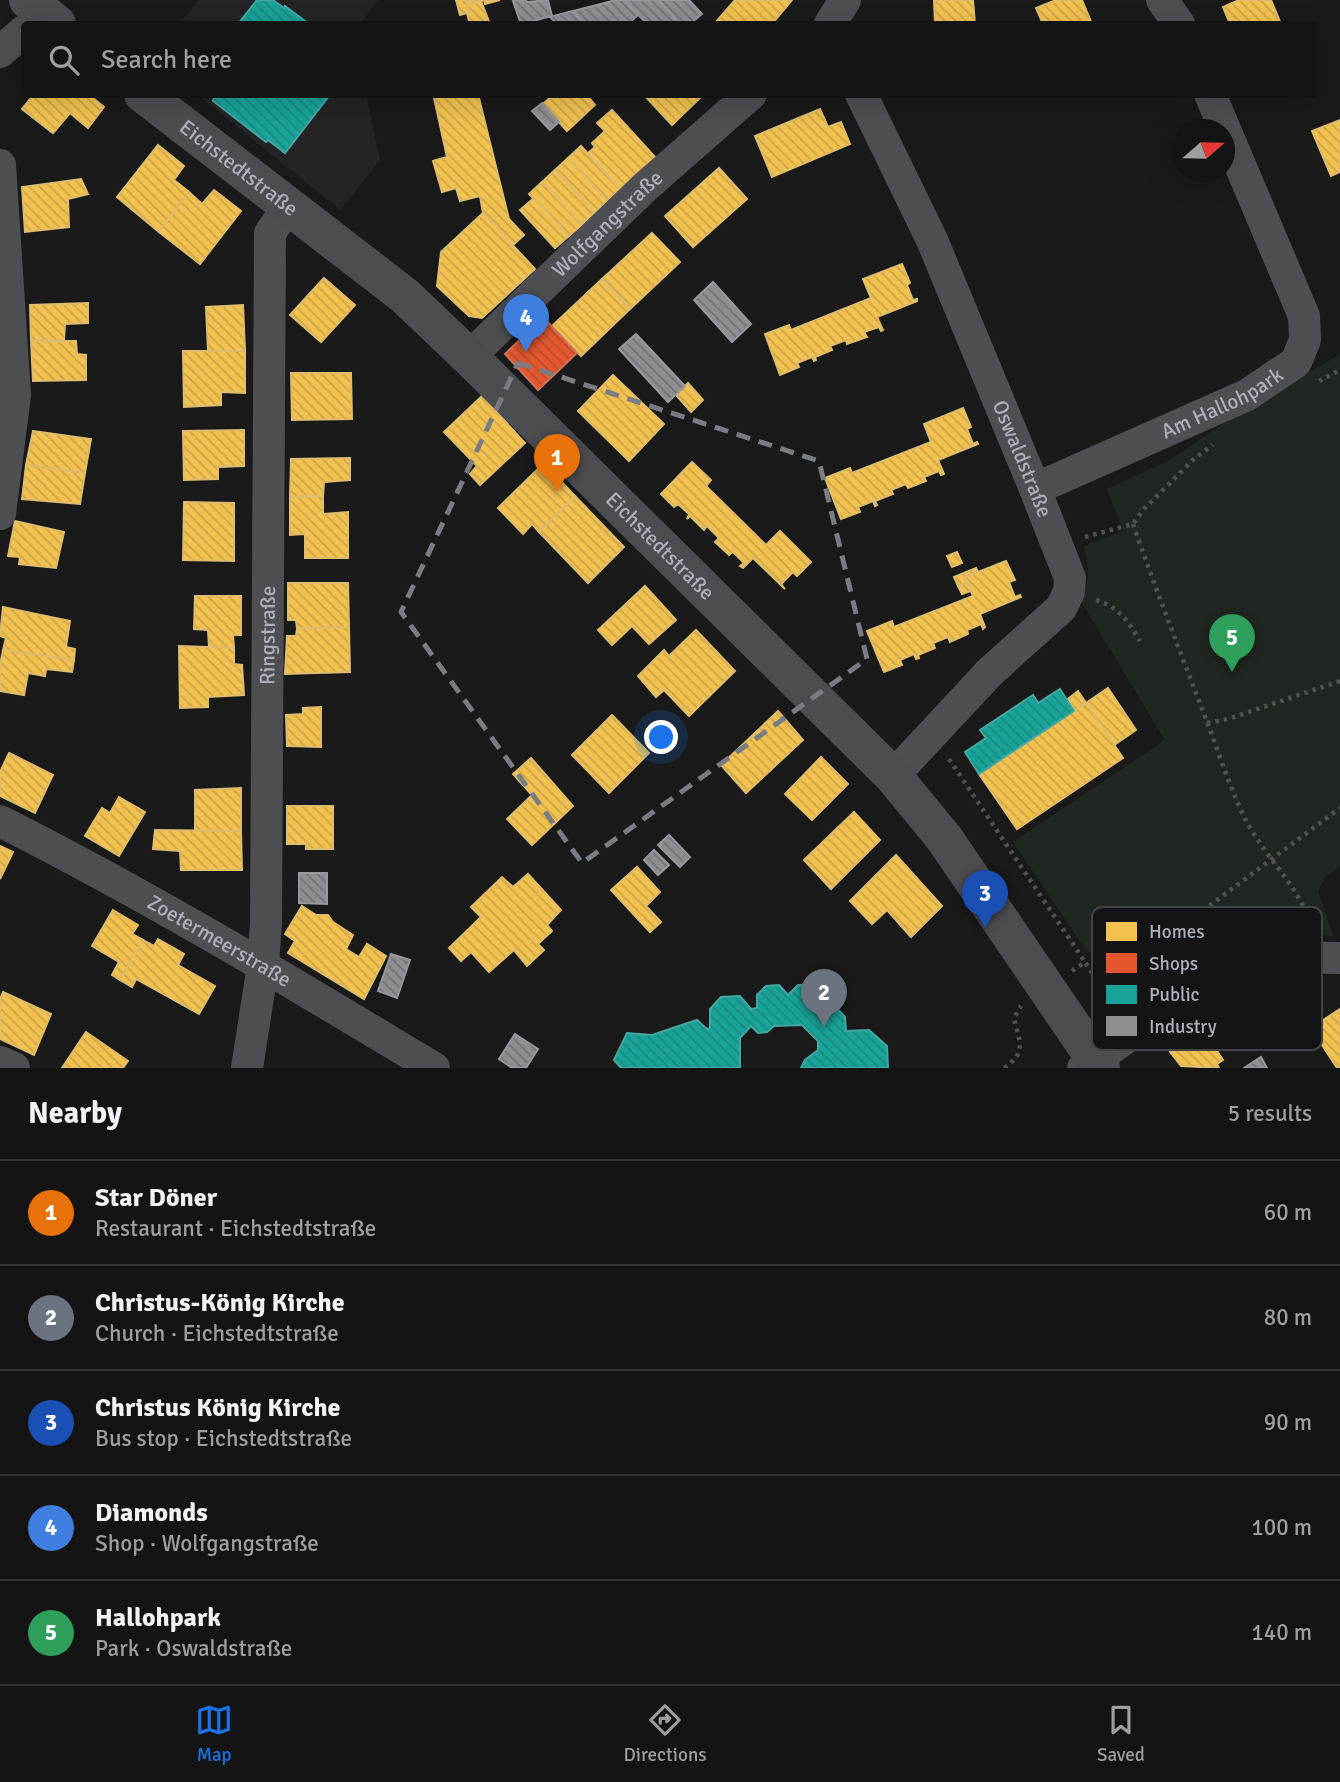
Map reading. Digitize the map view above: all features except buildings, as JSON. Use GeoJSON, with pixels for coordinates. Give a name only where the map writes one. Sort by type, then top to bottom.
{"type":"FeatureCollection","features":[{"type":"Feature","properties":{"kind":"street"},"geometry":{"type":"LineString","coordinates":[[832,21],[845,0]]}},
{"type":"Feature","properties":{"kind":"street"},"geometry":{"type":"LineString","coordinates":[[1162,0],[1178,21]]}},
{"type":"Feature","properties":{"kind":"street"},"geometry":{"type":"LineString","coordinates":[[0,52],[21,33]]}},
{"type":"Feature","properties":{"kind":"street","name":"Eichstedtstraße"},"geometry":{"type":"LineString","coordinates":[[148,98],[405,296],[893,776],[944,838],[1093,1065]]}},
{"type":"Feature","properties":{"kind":"street","name":"Wolfgangstraße"},"geometry":{"type":"LineString","coordinates":[[469,357],[644,188],[746,98]]}},
{"type":"Feature","properties":{"kind":"street","name":"Oswaldstraße"},"geometry":{"type":"LineString","coordinates":[[862,98],[932,240],[1057,544],[1070,578],[1069,592]]}},
{"type":"Feature","properties":{"kind":"street","name":"Am Hallohpark"},"geometry":{"type":"LineString","coordinates":[[1035,489],[1247,395],[1296,362],[1305,340],[1304,316],[1212,98]]}},
{"type":"Feature","properties":{"kind":"street"},"geometry":{"type":"LineString","coordinates":[[0,165],[15,395],[0,514]]}},
{"type":"Feature","properties":{"kind":"street","name":"Ringstraße"},"geometry":{"type":"LineString","coordinates":[[247,1068],[263,965],[266,922],[271,233],[288,206]]}},
{"type":"Feature","properties":{"kind":"street"},"geometry":{"type":"LineString","coordinates":[[893,776],[990,673],[1061,608],[1069,592]]}},
{"type":"Feature","properties":{"kind":"street","name":"Zoetermeerstraße"},"geometry":{"type":"LineString","coordinates":[[0,821],[71,857],[263,965],[434,1068]]}},
{"type":"Feature","properties":{"kind":"street"},"geometry":{"type":"LineString","coordinates":[[1093,1065],[1113,1050]]}},
{"type":"Feature","properties":{"kind":"street"},"geometry":{"type":"LineString","coordinates":[[0,1062],[14,1068]]}},
{"type":"Feature","properties":{"kind":"path"},"geometry":{"type":"LineString","coordinates":[[1317,382],[1340,370]]}},
{"type":"Feature","properties":{"kind":"path"},"geometry":{"type":"LineString","coordinates":[[1057,544],[1133,524],[1144,509],[1196,457],[1217,441]]}},
{"type":"Feature","properties":{"kind":"path"},"geometry":{"type":"LineString","coordinates":[[1133,524],[1240,810],[1270,859],[1289,879],[1304,907]]}},
{"type":"Feature","properties":{"kind":"path"},"geometry":{"type":"LineString","coordinates":[[1069,592],[1110,605],[1126,616],[1140,641]]}},
{"type":"Feature","properties":{"kind":"path"},"geometry":{"type":"LineString","coordinates":[[1207,723],[1228,719],[1340,681]]}},
{"type":"Feature","properties":{"kind":"path"},"geometry":{"type":"LineString","coordinates":[[932,734],[1092,973]]}},
{"type":"Feature","properties":{"kind":"path"},"geometry":{"type":"LineString","coordinates":[[1207,907],[1340,808]]}},
{"type":"Feature","properties":{"kind":"path"},"geometry":{"type":"LineString","coordinates":[[1322,942],[1331,958]]}},
{"type":"Feature","properties":{"kind":"path"},"geometry":{"type":"LineString","coordinates":[[1004,1068],[1017,1058],[1021,1044],[1014,1018],[1016,1012],[1085,962]]}},
{"type":"Feature","properties":{"kind":"highlighted area"},"geometry":{"type":"Polygon","coordinates":[[[518,363],[819,461],[867,659],[582,863],[401,612],[518,363]]]}},
{"type":"Feature","properties":{"kind":"shaded area"},"geometry":{"type":"Polygon","coordinates":[[[199,0],[378,0],[363,21],[181,21],[199,0]]]}},
{"type":"Feature","properties":{"kind":"shaded area"},"geometry":{"type":"Polygon","coordinates":[[[202,98],[367,98],[380,160],[340,210],[202,98]]]}},
{"type":"Feature","properties":{"kind":"shaded area"},"geometry":{"type":"Polygon","coordinates":[[[1340,354],[1340,866],[1326,876],[1318,891],[1333,936],[1322,935],[1322,907],[1092,907],[1092,951],[1088,953],[1013,842],[1165,740],[1082,603],[1088,575],[1084,546],[1123,531],[1107,489],[1170,460],[1222,424],[1340,354]]]}},
{"type":"Feature","properties":{"kind":"place","name":"Diamonds"},"geometry":{"type":"Point","coordinates":[526,352]}},
{"type":"Feature","properties":{"kind":"place","name":"Star Döner"},"geometry":{"type":"Point","coordinates":[557,492]}},
{"type":"Feature","properties":{"kind":"place","name":"Hallohpark"},"geometry":{"type":"Point","coordinates":[1232,672]}},
{"type":"Feature","properties":{"kind":"place","name":"Christus König Kirche"},"geometry":{"type":"Point","coordinates":[985,928]}},
{"type":"Feature","properties":{"kind":"place","name":"Christus-König Kirche"},"geometry":{"type":"Point","coordinates":[824,1027]}}]}
